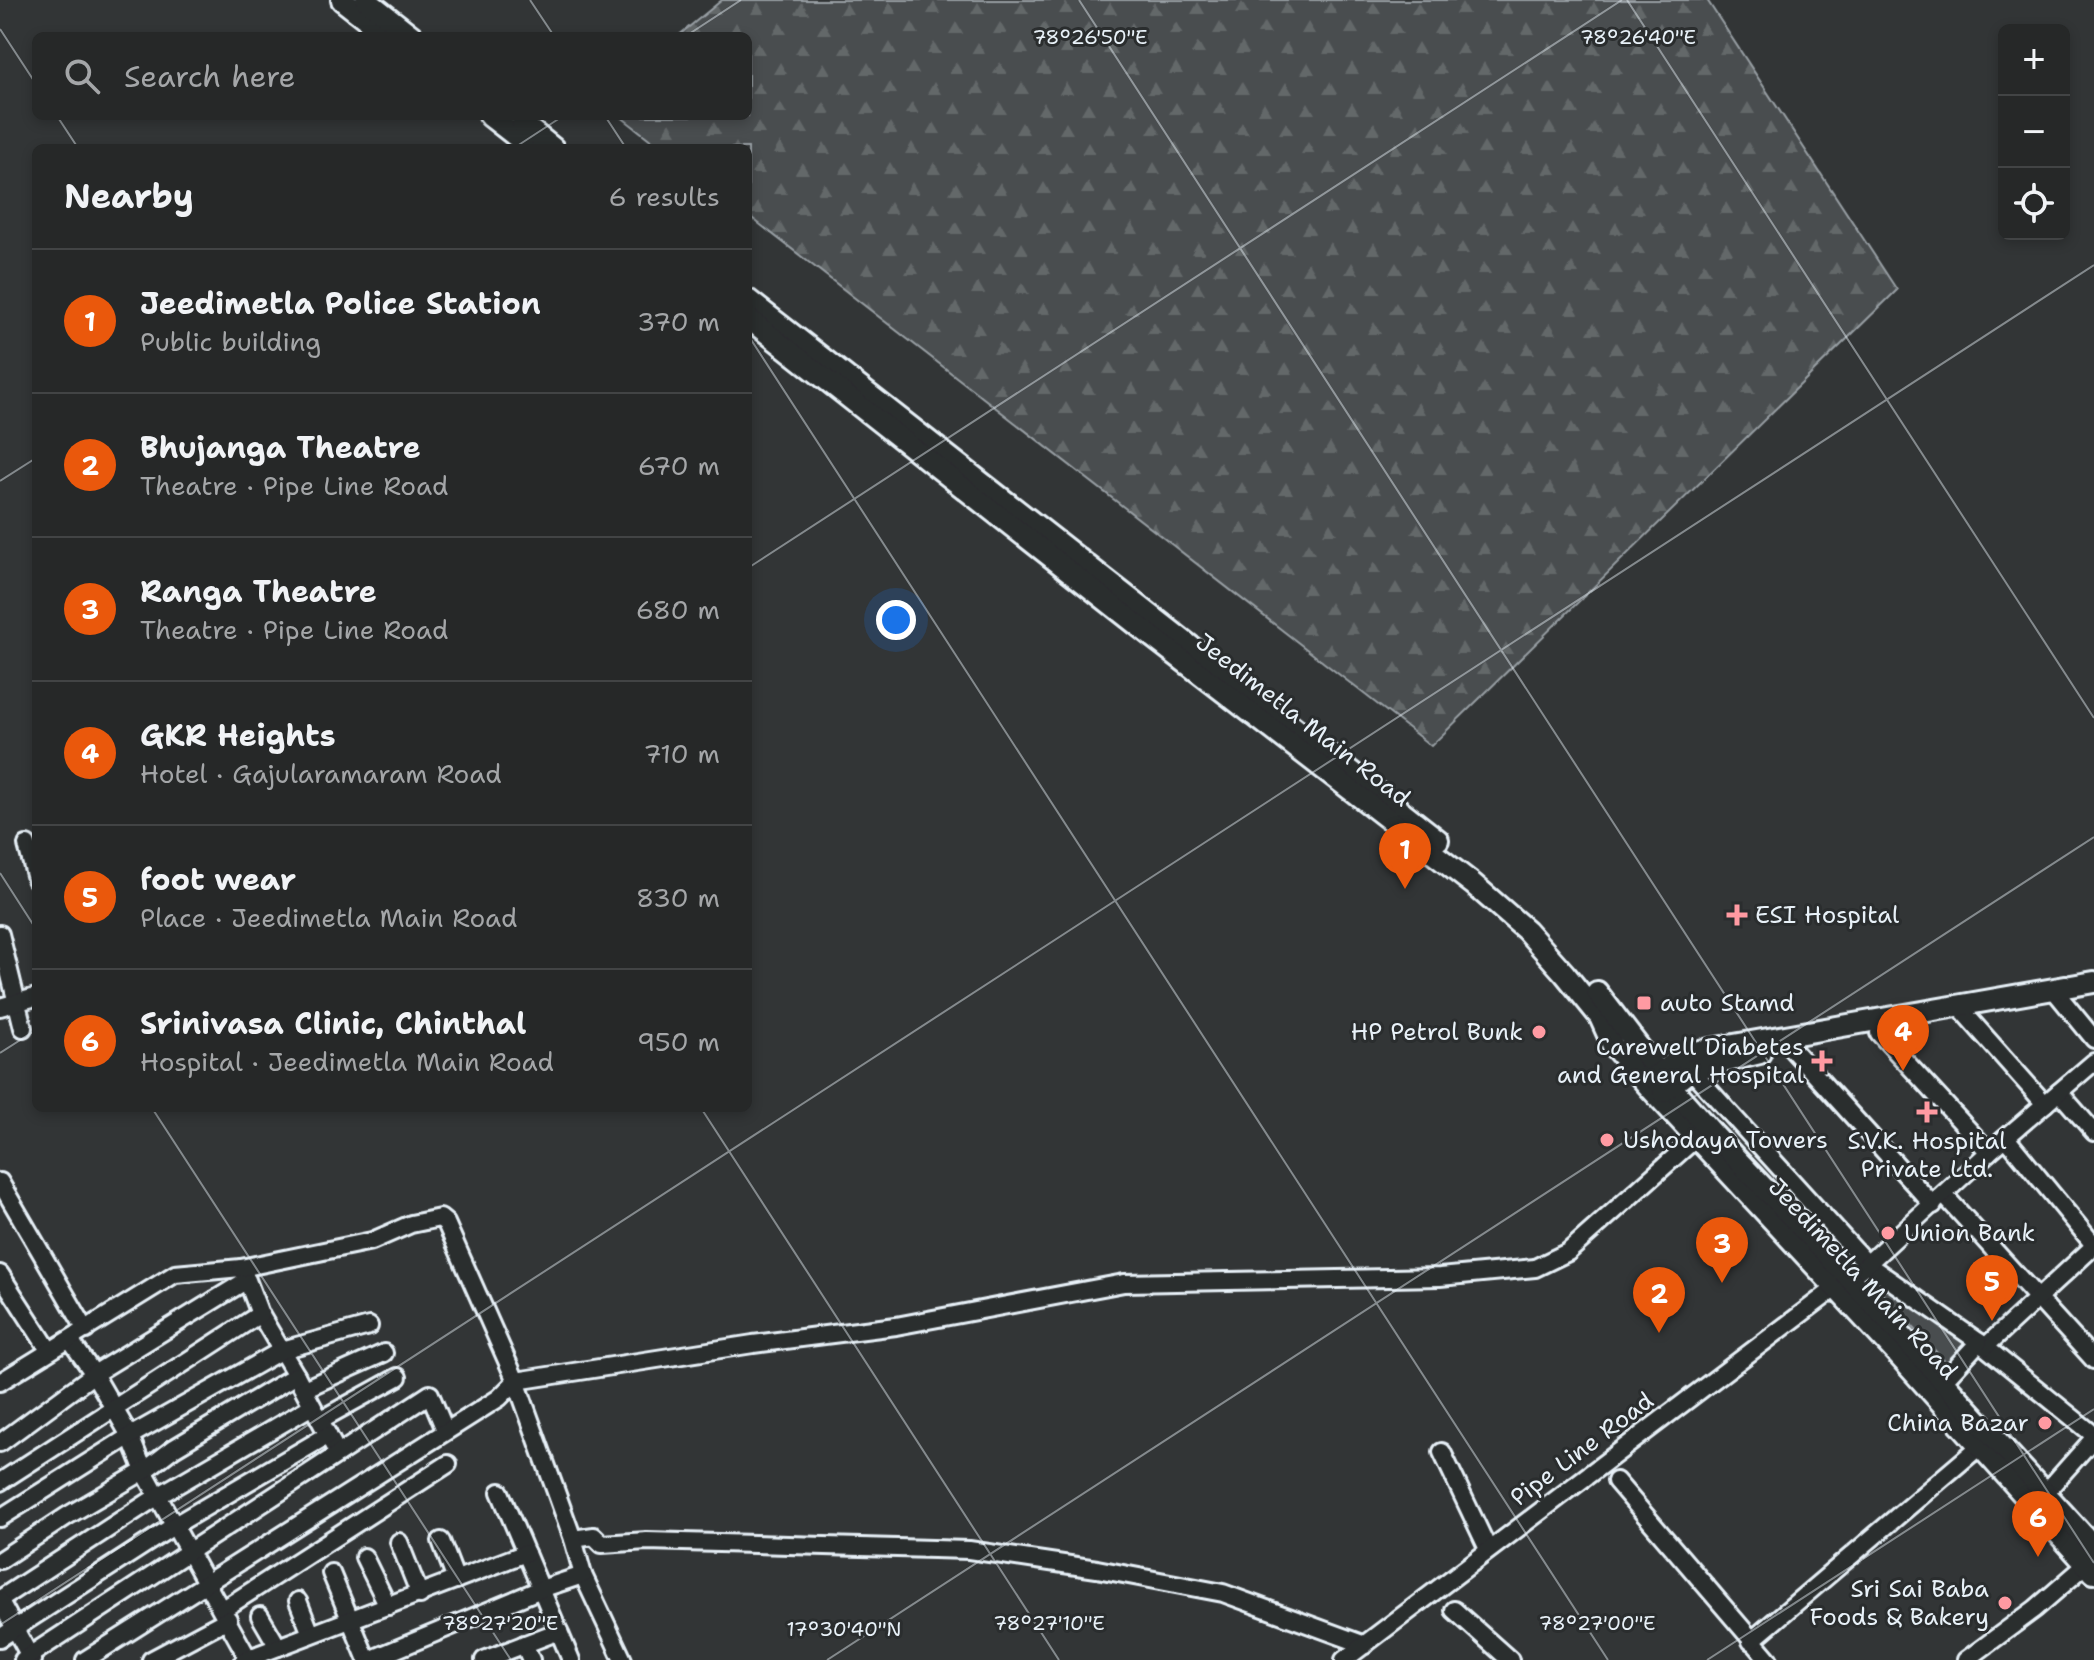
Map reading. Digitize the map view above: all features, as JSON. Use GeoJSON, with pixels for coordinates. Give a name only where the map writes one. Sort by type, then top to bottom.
{"type":"FeatureCollection","features":[{"type":"Feature","properties":{"kind":"main road"},"geometry":{"type":"LineString","coordinates":[[342,0],[383,32]]}},
{"type":"Feature","properties":{"kind":"main road"},"geometry":{"type":"LineString","coordinates":[[366,0],[407,32]]}},
{"type":"Feature","properties":{"kind":"main road"},"geometry":{"type":"LineString","coordinates":[[495,120],[526,144]]}},
{"type":"Feature","properties":{"kind":"main road"},"geometry":{"type":"LineString","coordinates":[[518,120],[548,144]]}},
{"type":"Feature","properties":{"kind":"main road","name":"Jeedimetla Main Road"},"geometry":{"type":"LineString","coordinates":[[752,303],[1535,923],[1598,993],[1661,1082],[1843,1283],[1980,1446],[2092,1561]]}},
{"type":"Feature","properties":{"kind":"main road","name":"Jeedimetla Main Road"},"geometry":{"type":"LineString","coordinates":[[752,321],[1154,638],[1412,828],[1526,930],[1600,1017],[1613,1046],[1768,1215],[1943,1381],[2045,1493],[2092,1561]]}},
{"type":"Feature","properties":{"kind":"main road"},"geometry":{"type":"LineString","coordinates":[[1661,1082],[1689,1062],[2094,982]]}},
{"type":"Feature","properties":{"kind":"main road"},"geometry":{"type":"LineString","coordinates":[[1639,1047],[1689,1062],[1879,1033],[2094,990]]}},
{"type":"Feature","properties":{"kind":"main road"},"geometry":{"type":"LineString","coordinates":[[1600,1017],[1759,1194],[1768,1215]]}},
{"type":"Feature","properties":{"kind":"street"},"geometry":{"type":"LineString","coordinates":[[27,845],[32,864]]}},
{"type":"Feature","properties":{"kind":"street"},"geometry":{"type":"LineString","coordinates":[[0,934],[8,1005],[23,1028]]}},
{"type":"Feature","properties":{"kind":"street"},"geometry":{"type":"LineString","coordinates":[[2058,995],[2094,1039]]}},
{"type":"Feature","properties":{"kind":"street"},"geometry":{"type":"LineString","coordinates":[[8,1005],[32,998]]}},
{"type":"Feature","properties":{"kind":"street"},"geometry":{"type":"LineString","coordinates":[[1966,1015],[2045,1104]]}},
{"type":"Feature","properties":{"kind":"street"},"geometry":{"type":"LineString","coordinates":[[1879,1033],[1989,1152]]}},
{"type":"Feature","properties":{"kind":"street"},"geometry":{"type":"LineString","coordinates":[[1790,1047],[1939,1200],[2039,1297],[2094,1360]]}},
{"type":"Feature","properties":{"kind":"street"},"geometry":{"type":"LineString","coordinates":[[1689,1062],[1867,1264],[1982,1344],[2091,1439],[2045,1493]]}},
{"type":"Feature","properties":{"kind":"street","name":"Pipe Line Road"},"geometry":{"type":"LineString","coordinates":[[1344,1660],[1867,1264],[1989,1152],[2094,1062]]}},
{"type":"Feature","properties":{"kind":"street"},"geometry":{"type":"LineString","coordinates":[[2059,1092],[2094,1132]]}},
{"type":"Feature","properties":{"kind":"street"},"geometry":{"type":"LineString","coordinates":[[85,1660],[499,1398],[516,1381],[753,1344],[896,1326],[1124,1283],[1440,1277],[1535,1268],[1568,1252],[1696,1138]]}},
{"type":"Feature","properties":{"kind":"street"},"geometry":{"type":"LineString","coordinates":[[1943,1381],[2094,1246],[2007,1139]]}},
{"type":"Feature","properties":{"kind":"street"},"geometry":{"type":"LineString","coordinates":[[0,1182],[5,1201],[86,1330]]}},
{"type":"Feature","properties":{"kind":"street"},"geometry":{"type":"LineString","coordinates":[[0,1382],[175,1274],[244,1274],[372,1241],[411,1224],[440,1218],[446,1223],[516,1381],[583,1575],[623,1660]]}},
{"type":"Feature","properties":{"kind":"street"},"geometry":{"type":"LineString","coordinates":[[0,1274],[49,1350]]}},
{"type":"Feature","properties":{"kind":"street"},"geometry":{"type":"LineString","coordinates":[[244,1274],[260,1314],[338,1454]]}},
{"type":"Feature","properties":{"kind":"street"},"geometry":{"type":"LineString","coordinates":[[0,1443],[94,1374],[244,1274]]}},
{"type":"Feature","properties":{"kind":"street"},"geometry":{"type":"LineString","coordinates":[[0,1482],[260,1314]]}},
{"type":"Feature","properties":{"kind":"street"},"geometry":{"type":"LineString","coordinates":[[0,1518],[130,1436],[282,1350],[369,1326]]}},
{"type":"Feature","properties":{"kind":"street"},"geometry":{"type":"LineString","coordinates":[[70,1340],[130,1436],[144,1471],[247,1659],[526,1553]]}},
{"type":"Feature","properties":{"kind":"street"},"geometry":{"type":"LineString","coordinates":[[0,1560],[144,1471],[174,1448],[300,1382],[384,1353]]}},
{"type":"Feature","properties":{"kind":"street"},"geometry":{"type":"LineString","coordinates":[[398,1377],[320,1420],[158,1496],[0,1600],[17,1628],[29,1659],[430,1394],[445,1430]]}},
{"type":"Feature","properties":{"kind":"street"},"geometry":{"type":"LineString","coordinates":[[0,1638],[175,1525],[320,1420]]}},
{"type":"Feature","properties":{"kind":"street"},"geometry":{"type":"LineString","coordinates":[[1751,1641],[1980,1446]]}},
{"type":"Feature","properties":{"kind":"street"},"geometry":{"type":"LineString","coordinates":[[1442,1452],[1488,1549]]}},
{"type":"Feature","properties":{"kind":"street"},"geometry":{"type":"LineString","coordinates":[[151,1660],[448,1464]]}},
{"type":"Feature","properties":{"kind":"street"},"geometry":{"type":"LineString","coordinates":[[1616,1481],[1768,1660]]}},
{"type":"Feature","properties":{"kind":"street"},"geometry":{"type":"LineString","coordinates":[[500,1492],[571,1660]]}},
{"type":"Feature","properties":{"kind":"street"},"geometry":{"type":"LineString","coordinates":[[573,1539],[594,1536],[602,1544],[647,1541],[969,1550],[1097,1569],[1223,1593],[1365,1645]]}},
{"type":"Feature","properties":{"kind":"street"},"geometry":{"type":"LineString","coordinates":[[441,1541],[456,1580]]}},
{"type":"Feature","properties":{"kind":"street"},"geometry":{"type":"LineString","coordinates":[[399,1542],[420,1595]]}},
{"type":"Feature","properties":{"kind":"street"},"geometry":{"type":"LineString","coordinates":[[364,1557],[388,1606]]}},
{"type":"Feature","properties":{"kind":"street"},"geometry":{"type":"LineString","coordinates":[[1966,1660],[2035,1609],[2092,1561]]}},
{"type":"Feature","properties":{"kind":"street"},"geometry":{"type":"LineString","coordinates":[[331,1573],[368,1660],[541,1589],[583,1575]]}},
{"type":"Feature","properties":{"kind":"street"},"geometry":{"type":"LineString","coordinates":[[298,1601],[311,1634]]}},
{"type":"Feature","properties":{"kind":"street"},"geometry":{"type":"LineString","coordinates":[[1454,1610],[1510,1660]]}},
{"type":"Feature","properties":{"kind":"street"},"geometry":{"type":"LineString","coordinates":[[260,1616],[278,1647]]}},
{"type":"Feature","properties":{"kind":"street"},"geometry":{"type":"LineString","coordinates":[[487,1659],[528,1652],[559,1631]]}},
{"type":"Feature","properties":{"kind":"green space"},"geometry":{"type":"Polygon","coordinates":[[[722,0],[1707,0],[1897,290],[1431,746],[752,218],[752,144],[656,144],[625,120],[752,120],[752,32],[683,32],[722,0]]]}},
{"type":"Feature","properties":{"kind":"green space"},"geometry":{"type":"Polygon","coordinates":[[[1867,1277],[1975,1342],[1951,1368],[1867,1277]]]}},
{"type":"Feature","properties":{"kind":"place","name":"Jeedimetla Police Station"},"geometry":{"type":"Point","coordinates":[1405,889]}},
{"type":"Feature","properties":{"kind":"place","name":"ESI Hospital"},"geometry":{"type":"Point","coordinates":[1737,915]}},
{"type":"Feature","properties":{"kind":"place","name":"auto Stamd"},"geometry":{"type":"Point","coordinates":[1644,1003]}},
{"type":"Feature","properties":{"kind":"place","name":"HP Petrol Bunk"},"geometry":{"type":"Point","coordinates":[1539,1032]}},
{"type":"Feature","properties":{"kind":"place","name":"Carewell Diabetes and General Hospital"},"geometry":{"type":"Point","coordinates":[1822,1061]}},
{"type":"Feature","properties":{"kind":"place","name":"GKR Heights"},"geometry":{"type":"Point","coordinates":[1903,1071]}},
{"type":"Feature","properties":{"kind":"place","name":"S.V.K. Hospital Private Ltd."},"geometry":{"type":"Point","coordinates":[1927,1112]}},
{"type":"Feature","properties":{"kind":"place","name":"Ushodaya Towers"},"geometry":{"type":"Point","coordinates":[1607,1140]}},
{"type":"Feature","properties":{"kind":"place","name":"Union Bank"},"geometry":{"type":"Point","coordinates":[1888,1233]}},
{"type":"Feature","properties":{"kind":"place","name":"Ranga Theatre"},"geometry":{"type":"Point","coordinates":[1722,1283]}},
{"type":"Feature","properties":{"kind":"place","name":"foot wear"},"geometry":{"type":"Point","coordinates":[1992,1321]}},
{"type":"Feature","properties":{"kind":"place","name":"Bhujanga Theatre"},"geometry":{"type":"Point","coordinates":[1659,1333]}},
{"type":"Feature","properties":{"kind":"place","name":"China Bazar"},"geometry":{"type":"Point","coordinates":[2045,1423]}},
{"type":"Feature","properties":{"kind":"place","name":"Srinivasa Clinic, Chinthal"},"geometry":{"type":"Point","coordinates":[2038,1557]}},
{"type":"Feature","properties":{"kind":"place","name":"Sri Sai Baba Foods & Bakery"},"geometry":{"type":"Point","coordinates":[2005,1603]}}]}
